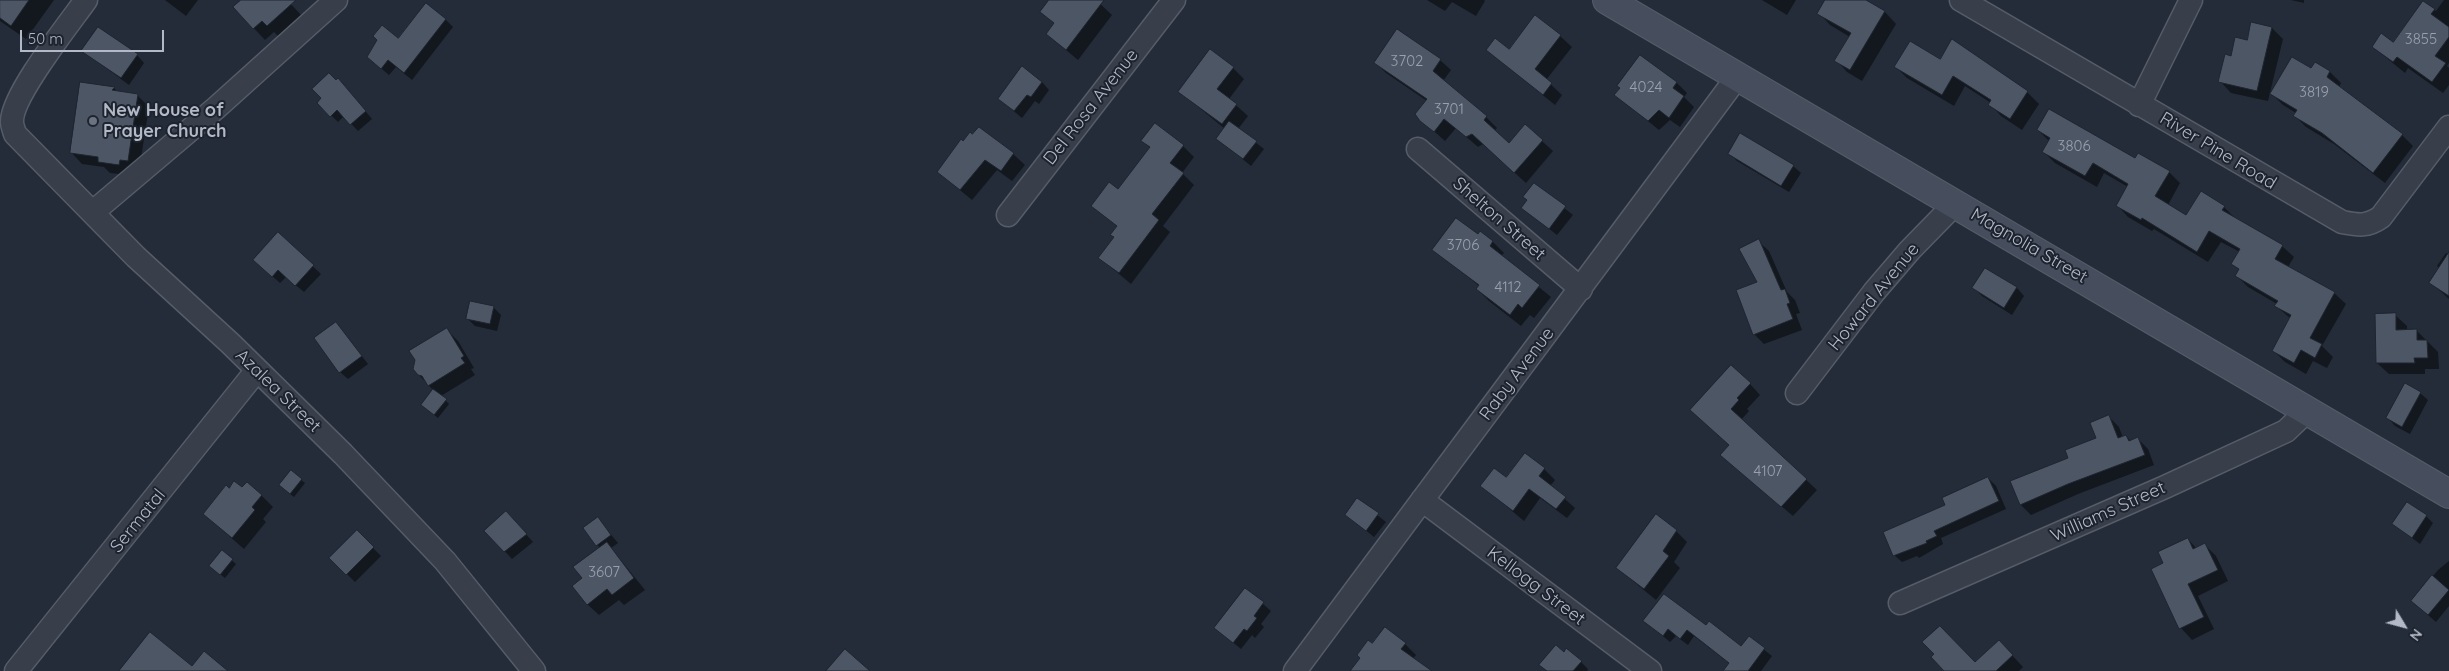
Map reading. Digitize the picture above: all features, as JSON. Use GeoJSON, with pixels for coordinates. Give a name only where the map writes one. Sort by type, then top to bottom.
{"type":"FeatureCollection","features":[{"type":"Feature","properties":{"kind":"street","name":"Azalea Street"},"geometry":{"type":"LineString","coordinates":[[86,0],[25,89],[14,111],[12,123],[15,134],[94,212],[136,257],[344,454],[445,561],[534,671]]}},
{"type":"Feature","properties":{"kind":"street"},"geometry":{"type":"LineString","coordinates":[[94,212],[216,108],[336,0]]}},
{"type":"Feature","properties":{"kind":"street","name":"Del Rosa Avenue"},"geometry":{"type":"LineString","coordinates":[[1008,215],[1174,0]]}},
{"type":"Feature","properties":{"kind":"street","name":"Magnolia Street"},"geometry":{"type":"LineString","coordinates":[[1607,0],[2449,494]]}},
{"type":"Feature","properties":{"kind":"street","name":"River Pine Road"},"geometry":{"type":"LineString","coordinates":[[1961,0],[2294,196],[2342,222],[2360,226],[2371,224],[2390,208],[2449,127]]}},
{"type":"Feature","properties":{"kind":"street"},"geometry":{"type":"LineString","coordinates":[[2139,104],[2191,0]]}},
{"type":"Feature","properties":{"kind":"street","name":"Raby Avenue"},"geometry":{"type":"LineString","coordinates":[[1295,671],[1738,76]]}},
{"type":"Feature","properties":{"kind":"street","name":"Shelton Street"},"geometry":{"type":"LineString","coordinates":[[1418,149],[1581,289]]}},
{"type":"Feature","properties":{"kind":"street","name":"Howard Avenue"},"geometry":{"type":"LineString","coordinates":[[1797,393],[1874,292],[1910,250],[1955,204]]}},
{"type":"Feature","properties":{"kind":"street","name":"Sermatal"},"geometry":{"type":"LineString","coordinates":[[16,671],[257,370]]}},
{"type":"Feature","properties":{"kind":"street","name":"Williams Street"},"geometry":{"type":"LineString","coordinates":[[1900,603],[2156,491],[2286,431],[2301,419],[2308,410]]}},
{"type":"Feature","properties":{"kind":"street","name":"Kellogg Street"},"geometry":{"type":"LineString","coordinates":[[1422,500],[1650,671]]}},
{"type":"Feature","properties":{"kind":"building"},"geometry":{"type":"Polygon","coordinates":[[[0,0],[29,0],[11,26],[0,18],[0,0]]]}},
{"type":"Feature","properties":{"kind":"building"},"geometry":{"type":"Polygon","coordinates":[[[241,0],[296,0],[267,26],[262,21],[253,29],[233,7],[241,0]]]}},
{"type":"Feature","properties":{"kind":"building"},"geometry":{"type":"Polygon","coordinates":[[[1049,0],[1104,0],[1066,50],[1046,34],[1054,23],[1040,12],[1049,0]]]}},
{"type":"Feature","properties":{"kind":"building"},"geometry":{"type":"Polygon","coordinates":[[[1825,0],[1866,0],[1885,11],[1850,70],[1834,61],[1851,33],[1817,14],[1825,0]]]}},
{"type":"Feature","properties":{"kind":"building"},"geometry":{"type":"Polygon","coordinates":[[[2423,1],[2435,9],[2431,14],[2449,27],[2449,37],[2435,56],[2446,63],[2432,82],[2397,57],[2393,62],[2372,47],[2381,33],[2393,42],[2423,1]]]}},
{"type":"Feature","properties":{"kind":"building"},"geometry":{"type":"Polygon","coordinates":[[[426,3],[446,19],[404,73],[388,60],[381,69],[367,57],[377,40],[373,36],[382,25],[398,38],[426,3]]]}},
{"type":"Feature","properties":{"kind":"building"},"geometry":{"type":"Polygon","coordinates":[[[1535,15],[1561,35],[1535,69],[1552,83],[1543,95],[1486,50],[1495,38],[1509,49],[1535,15]]]}},
{"type":"Feature","properties":{"kind":"building"},"geometry":{"type":"Polygon","coordinates":[[[2251,22],[2272,27],[2257,91],[2218,82],[2225,54],[2231,56],[2235,37],[2247,40],[2251,22]]]}},
{"type":"Feature","properties":{"kind":"building"},"geometry":{"type":"Polygon","coordinates":[[[98,27],[138,54],[121,78],[81,51],[98,27]]]}},
{"type":"Feature","properties":{"kind":"building"},"geometry":{"type":"Polygon","coordinates":[[[1397,29],[1441,59],[1433,71],[1487,116],[1484,120],[1509,143],[1525,124],[1543,140],[1514,173],[1472,134],[1466,137],[1444,119],[1434,132],[1420,121],[1415,114],[1427,99],[1374,63],[1397,29]]]}},
{"type":"Feature","properties":{"kind":"building"},"geometry":{"type":"Polygon","coordinates":[[[1952,39],[2028,91],[2010,119],[1988,105],[1991,100],[1953,76],[1942,95],[1894,67],[1910,41],[1940,59],[1952,39]]]}},
{"type":"Feature","properties":{"kind":"building"},"geometry":{"type":"Polygon","coordinates":[[[1210,49],[1234,67],[1217,89],[1237,104],[1222,124],[1178,92],[1210,49]]]}},
{"type":"Feature","properties":{"kind":"building"},"geometry":{"type":"Polygon","coordinates":[[[1640,55],[1677,82],[1673,88],[1684,96],[1669,118],[1659,110],[1648,121],[1614,95],[1620,88],[1617,86],[1640,55]]]}},
{"type":"Feature","properties":{"kind":"building"},"geometry":{"type":"Polygon","coordinates":[[[2292,57],[2311,68],[2315,62],[2330,71],[2327,77],[2403,134],[2373,173],[2322,133],[2293,116],[2297,110],[2270,94],[2292,57]]]}},
{"type":"Feature","properties":{"kind":"building"},"geometry":{"type":"Polygon","coordinates":[[[1022,66],[1042,82],[1031,97],[1027,95],[1014,111],[998,99],[1022,66]]]}},
{"type":"Feature","properties":{"kind":"building"},"geometry":{"type":"Polygon","coordinates":[[[329,73],[336,80],[338,78],[366,111],[350,125],[337,110],[330,117],[317,103],[321,98],[312,89],[329,73]]]}},
{"type":"Feature","properties":{"kind":"building"},"geometry":{"type":"Polygon","coordinates":[[[80,82],[115,87],[112,90],[138,94],[128,161],[120,160],[119,165],[98,162],[98,157],[70,153],[80,82]]]}},
{"type":"Feature","properties":{"kind":"building"},"geometry":{"type":"Polygon","coordinates":[[[2049,109],[2135,158],[2138,153],[2170,171],[2155,196],[2186,215],[2201,191],[2225,206],[2222,210],[2283,245],[2275,259],[2335,292],[2310,338],[2322,344],[2315,358],[2301,350],[2294,363],[2272,351],[2291,315],[2274,306],[2278,301],[2235,276],[2239,269],[2231,264],[2240,249],[2209,231],[2197,252],[2142,218],[2141,220],[2116,206],[2128,184],[2093,163],[2085,176],[2042,152],[2050,138],[2037,130],[2049,109]]]}},
{"type":"Feature","properties":{"kind":"building"},"geometry":{"type":"Polygon","coordinates":[[[1229,121],[1257,141],[1243,159],[1216,139],[1229,121]]]}},
{"type":"Feature","properties":{"kind":"building"},"geometry":{"type":"Polygon","coordinates":[[[1155,123],[1184,145],[1170,163],[1184,173],[1152,214],[1159,220],[1119,273],[1098,258],[1114,237],[1110,235],[1117,226],[1091,206],[1109,182],[1118,189],[1150,147],[1141,141],[1155,123]]]}},
{"type":"Feature","properties":{"kind":"building"},"geometry":{"type":"Polygon","coordinates":[[[979,127],[1014,153],[1001,171],[985,160],[960,190],[937,172],[961,139],[963,141],[970,132],[972,134],[979,127]]]}},
{"type":"Feature","properties":{"kind":"building"},"geometry":{"type":"Polygon","coordinates":[[[1740,133],[1794,165],[1781,186],[1728,154],[1740,133]]]}},
{"type":"Feature","properties":{"kind":"building"},"geometry":{"type":"Polygon","coordinates":[[[1534,183],[1566,206],[1549,229],[1521,208],[1527,200],[1523,197],[1534,183]]]}},
{"type":"Feature","properties":{"kind":"building"},"geometry":{"type":"Polygon","coordinates":[[[1456,218],[1478,234],[1480,231],[1493,241],[1490,246],[1540,285],[1522,308],[1518,304],[1510,315],[1476,289],[1479,285],[1432,250],[1456,218]]]}},
{"type":"Feature","properties":{"kind":"building"},"geometry":{"type":"Polygon","coordinates":[[[278,232],[314,265],[295,286],[278,270],[272,277],[253,260],[278,232]]]}},
{"type":"Feature","properties":{"kind":"building"},"geometry":{"type":"Polygon","coordinates":[[[1759,239],[1781,290],[1785,289],[1790,303],[1787,304],[1793,319],[1753,335],[1736,290],[1757,282],[1739,249],[1759,239]]]}},
{"type":"Feature","properties":{"kind":"building"},"geometry":{"type":"Polygon","coordinates":[[[2449,252],[2449,296],[2429,283],[2449,252]]]}},
{"type":"Feature","properties":{"kind":"building"},"geometry":{"type":"Polygon","coordinates":[[[1985,268],[2017,287],[2004,308],[1972,288],[1985,268]]]}},
{"type":"Feature","properties":{"kind":"building"},"geometry":{"type":"Polygon","coordinates":[[[470,301],[494,306],[490,324],[466,319],[470,301]]]}},
{"type":"Feature","properties":{"kind":"building"},"geometry":{"type":"Polygon","coordinates":[[[2396,313],[2396,330],[2417,329],[2417,340],[2427,340],[2428,358],[2414,358],[2415,363],[2376,363],[2375,314],[2396,313]]]}},
{"type":"Feature","properties":{"kind":"building"},"geometry":{"type":"Polygon","coordinates":[[[336,322],[362,356],[339,373],[314,338],[336,322]]]}},
{"type":"Feature","properties":{"kind":"building"},"geometry":{"type":"Polygon","coordinates":[[[447,328],[464,356],[461,358],[465,363],[428,386],[422,376],[418,375],[413,369],[415,360],[409,351],[447,328]]]}},
{"type":"Feature","properties":{"kind":"building"},"geometry":{"type":"Polygon","coordinates":[[[1731,365],[1751,383],[1737,398],[1739,400],[1731,409],[1807,479],[1781,507],[1720,455],[1729,445],[1690,410],[1731,365]]]}},
{"type":"Feature","properties":{"kind":"building"},"geometry":{"type":"Polygon","coordinates":[[[2405,383],[2421,392],[2402,427],[2386,418],[2405,383]]]}},
{"type":"Feature","properties":{"kind":"building"},"geometry":{"type":"Polygon","coordinates":[[[433,389],[447,399],[434,415],[421,405],[433,389]]]}},
{"type":"Feature","properties":{"kind":"building"},"geometry":{"type":"Polygon","coordinates":[[[2109,415],[2118,438],[2126,435],[2129,441],[2138,437],[2145,455],[2068,484],[2020,505],[2010,481],[2068,458],[2065,450],[2096,438],[2090,423],[2109,415]]]}},
{"type":"Feature","properties":{"kind":"building"},"geometry":{"type":"Polygon","coordinates":[[[1525,453],[1545,468],[1539,476],[1566,497],[1556,509],[1529,489],[1513,511],[1480,486],[1494,468],[1506,477],[1525,453]]]}},
{"type":"Feature","properties":{"kind":"building"},"geometry":{"type":"Polygon","coordinates":[[[291,470],[302,479],[290,494],[279,485],[291,470]]]}},
{"type":"Feature","properties":{"kind":"building"},"geometry":{"type":"Polygon","coordinates":[[[1988,477],[1999,501],[1934,531],[1937,536],[1926,541],[1927,543],[1893,556],[1883,532],[1945,505],[1942,498],[1988,477]]]}},
{"type":"Feature","properties":{"kind":"building"},"geometry":{"type":"Polygon","coordinates":[[[234,481],[242,487],[247,482],[262,495],[252,507],[255,510],[232,538],[203,514],[226,485],[229,488],[234,481]]]}},
{"type":"Feature","properties":{"kind":"building"},"geometry":{"type":"Polygon","coordinates":[[[1357,498],[1379,513],[1366,531],[1345,515],[1357,498]]]}},
{"type":"Feature","properties":{"kind":"building"},"geometry":{"type":"Polygon","coordinates":[[[2407,502],[2427,515],[2412,538],[2392,524],[2407,502]]]}},
{"type":"Feature","properties":{"kind":"building"},"geometry":{"type":"Polygon","coordinates":[[[506,511],[527,534],[504,552],[484,531],[506,511]]]}},
{"type":"Feature","properties":{"kind":"building"},"geometry":{"type":"Polygon","coordinates":[[[1656,514],[1677,530],[1663,551],[1669,556],[1644,589],[1616,568],[1656,514]]]}},
{"type":"Feature","properties":{"kind":"building"},"geometry":{"type":"Polygon","coordinates":[[[598,517],[611,535],[596,546],[583,528],[598,517]]]}},
{"type":"Feature","properties":{"kind":"building"},"geometry":{"type":"Polygon","coordinates":[[[357,530],[374,547],[346,575],[329,558],[357,530]]]}},
{"type":"Feature","properties":{"kind":"building"},"geometry":{"type":"Polygon","coordinates":[[[2188,538],[2193,549],[2205,543],[2218,570],[2188,584],[2204,617],[2179,629],[2151,569],[2163,563],[2158,552],[2188,538]]]}},
{"type":"Feature","properties":{"kind":"building"},"geometry":{"type":"Polygon","coordinates":[[[607,542],[634,578],[612,595],[607,589],[587,605],[572,586],[582,578],[573,567],[607,542]]]}},
{"type":"Feature","properties":{"kind":"building"},"geometry":{"type":"Polygon","coordinates":[[[222,550],[233,559],[220,575],[209,566],[222,550]]]}},
{"type":"Feature","properties":{"kind":"building"},"geometry":{"type":"Polygon","coordinates":[[[2432,575],[2449,590],[2428,615],[2411,601],[2432,575]]]}},
{"type":"Feature","properties":{"kind":"building"},"geometry":{"type":"Polygon","coordinates":[[[1245,588],[1264,602],[1254,616],[1257,618],[1247,631],[1244,629],[1233,643],[1214,628],[1245,588]]]}},
{"type":"Feature","properties":{"kind":"building"},"geometry":{"type":"Polygon","coordinates":[[[1664,594],[1706,625],[1709,621],[1741,646],[1749,636],[1765,648],[1748,671],[1723,671],[1729,663],[1687,630],[1680,639],[1668,629],[1663,636],[1643,621],[1664,594]]]}},
{"type":"Feature","properties":{"kind":"building"},"geometry":{"type":"Polygon","coordinates":[[[1940,626],[1975,662],[1999,640],[2013,655],[1996,671],[1944,671],[1931,657],[1934,654],[1922,642],[1940,626]]]}},
{"type":"Feature","properties":{"kind":"building"},"geometry":{"type":"Polygon","coordinates":[[[1385,627],[1406,643],[1401,649],[1432,671],[1350,671],[1360,658],[1357,655],[1368,640],[1372,643],[1385,627]]]}},
{"type":"Feature","properties":{"kind":"building"},"geometry":{"type":"Polygon","coordinates":[[[150,632],[192,666],[204,651],[228,671],[119,671],[150,632]]]}},
{"type":"Feature","properties":{"kind":"building"},"geometry":{"type":"Polygon","coordinates":[[[1556,645],[1564,652],[1566,648],[1582,661],[1573,671],[1547,671],[1539,665],[1556,645]]]}},
{"type":"Feature","properties":{"kind":"building"},"geometry":{"type":"Polygon","coordinates":[[[845,649],[870,671],[826,671],[845,649]]]}},
{"type":"Feature","properties":{"kind":"place","name":"New House of Prayer Church"},"geometry":{"type":"Point","coordinates":[93,121]}}]}
